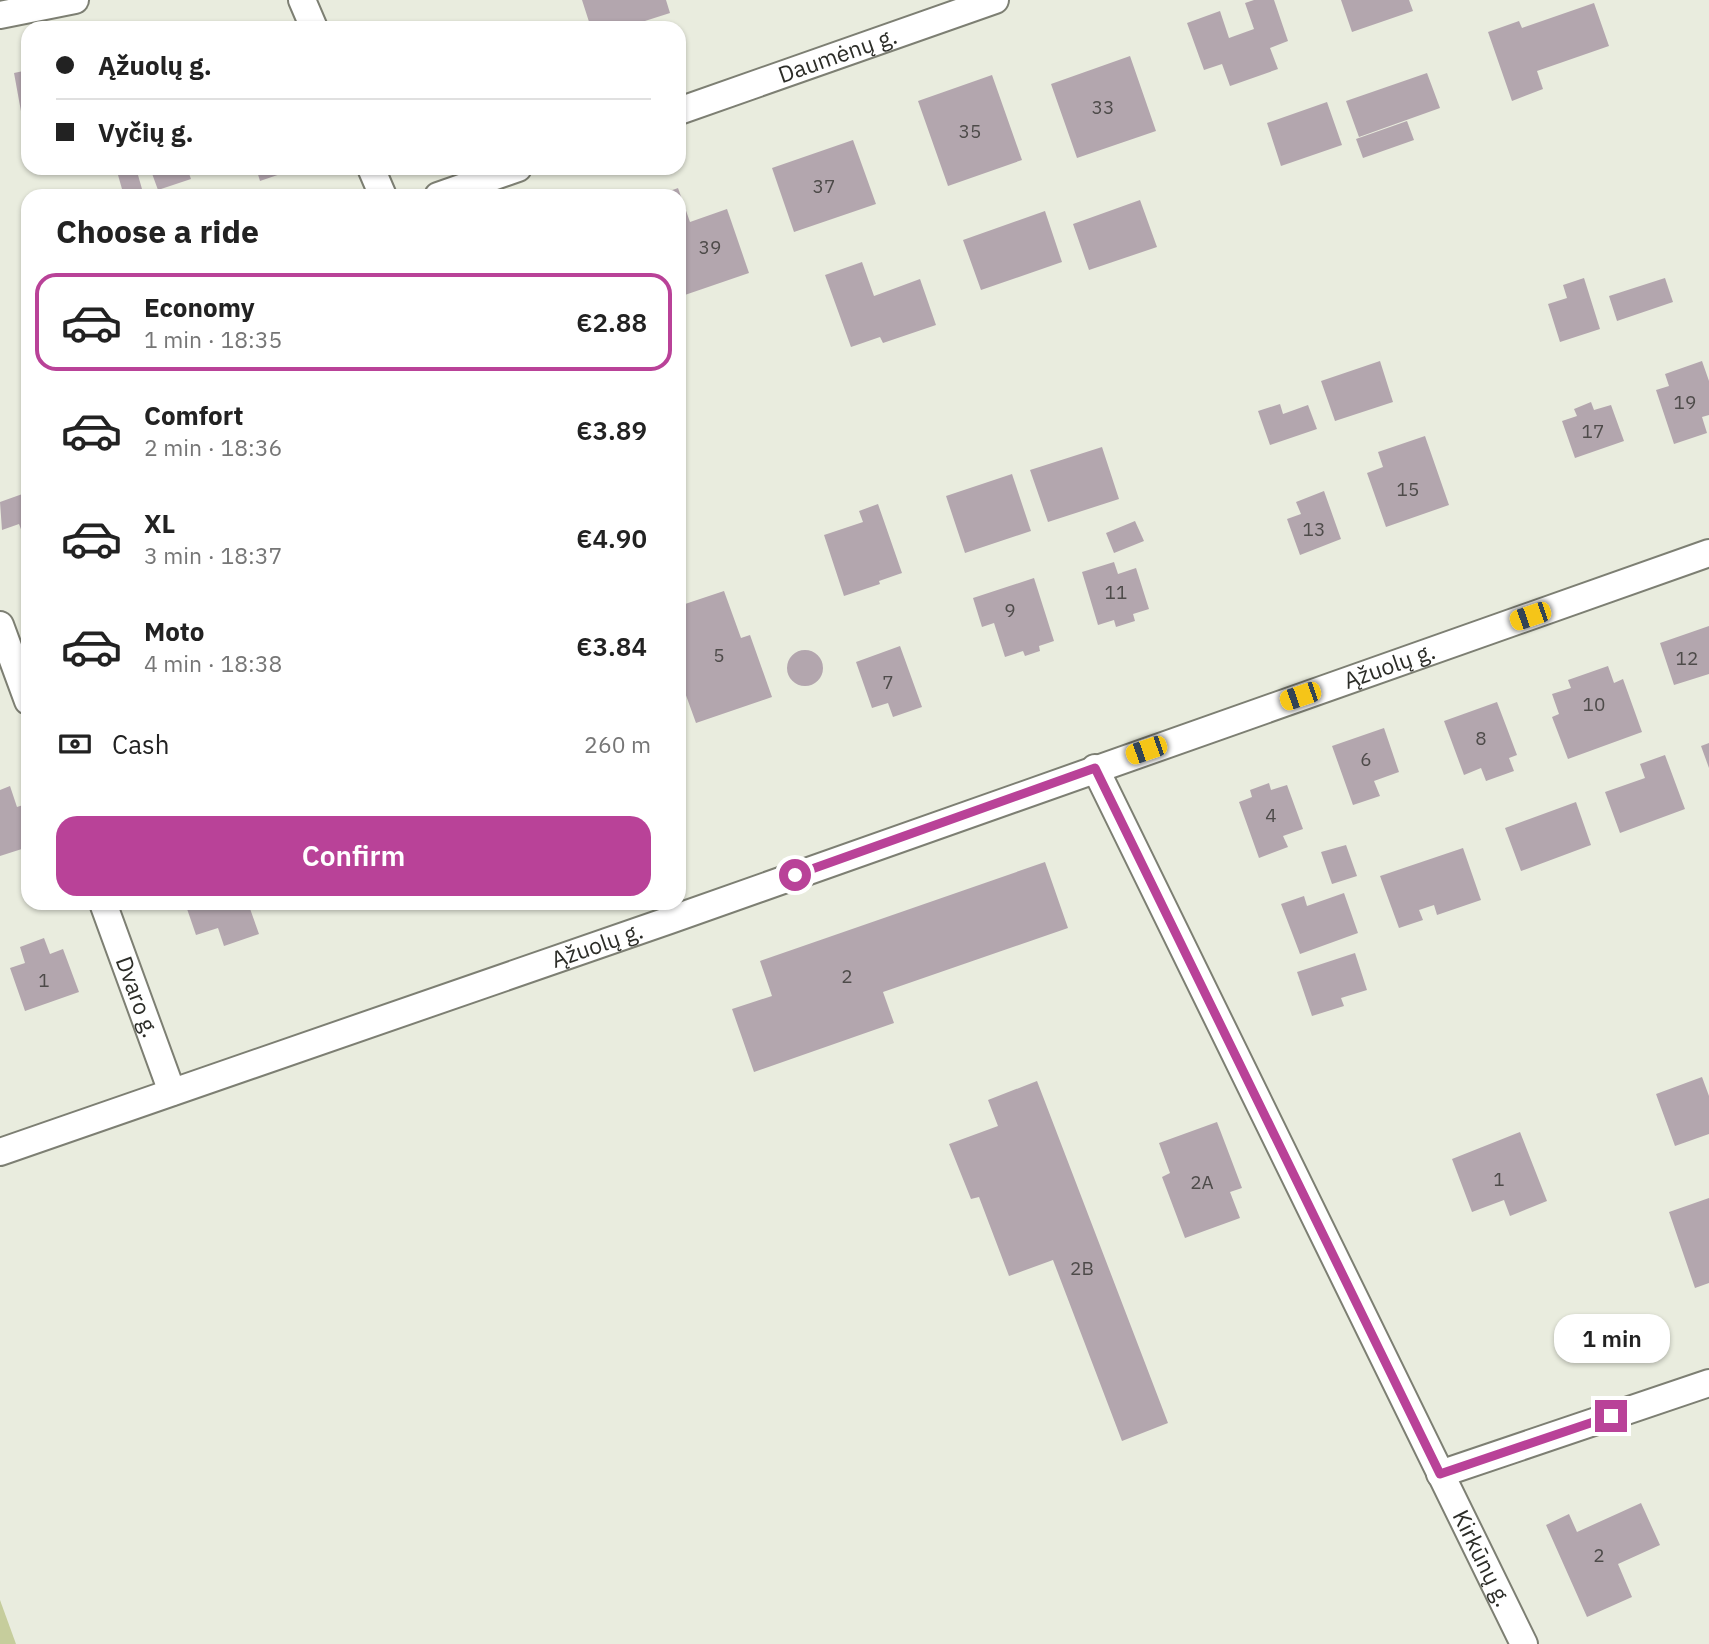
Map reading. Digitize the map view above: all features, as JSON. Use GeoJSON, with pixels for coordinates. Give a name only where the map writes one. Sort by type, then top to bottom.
{"type":"FeatureCollection","features":[{"type":"Feature","properties":{"kind":"street"},"geometry":{"type":"LineString","coordinates":[[0,15],[75,0]]}},
{"type":"Feature","properties":{"kind":"street"},"geometry":{"type":"LineString","coordinates":[[302,0],[311,21]]}},
{"type":"Feature","properties":{"kind":"street","name":"Daumėnų g."},"geometry":{"type":"LineString","coordinates":[[686,109],[995,0]]}},
{"type":"Feature","properties":{"kind":"street"},"geometry":{"type":"LineString","coordinates":[[458,189],[498,175]]}},
{"type":"Feature","properties":{"kind":"street","name":"Ąžuolų g."},"geometry":{"type":"LineString","coordinates":[[686,904],[1095,768],[1709,553]]}},
{"type":"Feature","properties":{"kind":"street"},"geometry":{"type":"LineString","coordinates":[[0,625],[21,682]]}},
{"type":"Feature","properties":{"kind":"street","name":"Kirkūnų g."},"geometry":{"type":"LineString","coordinates":[[1095,768],[1524,1644]]}},
{"type":"Feature","properties":{"kind":"street","name":"Dvaro g."},"geometry":{"type":"LineString","coordinates":[[106,910],[172,1092]]}},
{"type":"Feature","properties":{"kind":"street","name":"Ąžuolų g."},"geometry":{"type":"LineString","coordinates":[[0,1152],[172,1092],[666,911]]}},
{"type":"Feature","properties":{"kind":"street"},"geometry":{"type":"LineString","coordinates":[[1440,1474],[1709,1383]]}},
{"type":"Feature","properties":{"kind":"green space"},"geometry":{"type":"Polygon","coordinates":[[[0,1600],[16,1644],[0,1644],[0,1600]]]}},
{"type":"Feature","properties":{"kind":"building"},"geometry":{"type":"Polygon","coordinates":[[[582,0],[666,0],[670,13],[645,21],[589,21],[582,0]]]}},
{"type":"Feature","properties":{"kind":"building"},"geometry":{"type":"Polygon","coordinates":[[[1274,0],[1288,41],[1270,48],[1278,69],[1230,86],[1222,64],[1204,70],[1187,23],[1220,11],[1229,38],[1254,29],[1245,3],[1274,0]]]}},
{"type":"Feature","properties":{"kind":"building"},"geometry":{"type":"Polygon","coordinates":[[[1341,0],[1409,0],[1413,11],[1352,32],[1341,0]]]}},
{"type":"Feature","properties":{"kind":"building"},"geometry":{"type":"Polygon","coordinates":[[[1594,3],[1609,46],[1537,71],[1543,89],[1512,101],[1488,32],[1519,21],[1522,28],[1594,3]]]}},
{"type":"Feature","properties":{"kind":"building"},"geometry":{"type":"Polygon","coordinates":[[[1130,56],[1156,131],[1077,158],[1051,84],[1130,56]]]}},
{"type":"Feature","properties":{"kind":"building"},"geometry":{"type":"Polygon","coordinates":[[[21,72],[21,111],[14,73],[21,72]]]}},
{"type":"Feature","properties":{"kind":"building"},"geometry":{"type":"Polygon","coordinates":[[[1427,73],[1440,108],[1359,137],[1346,101],[1427,73]]]}},
{"type":"Feature","properties":{"kind":"building"},"geometry":{"type":"Polygon","coordinates":[[[992,75],[1022,160],[948,186],[918,101],[992,75]]]}},
{"type":"Feature","properties":{"kind":"building"},"geometry":{"type":"Polygon","coordinates":[[[1327,102],[1342,145],[1281,166],[1267,123],[1327,102]]]}},
{"type":"Feature","properties":{"kind":"building"},"geometry":{"type":"Polygon","coordinates":[[[1407,121],[1414,140],[1363,158],[1356,139],[1407,121]]]}},
{"type":"Feature","properties":{"kind":"building"},"geometry":{"type":"Polygon","coordinates":[[[853,140],[876,204],[794,232],[772,168],[853,140]]]}},
{"type":"Feature","properties":{"kind":"building"},"geometry":{"type":"Polygon","coordinates":[[[118,175],[138,175],[142,189],[122,189],[118,175]]]}},
{"type":"Feature","properties":{"kind":"building"},"geometry":{"type":"Polygon","coordinates":[[[153,175],[190,175],[191,179],[158,189],[153,175]]]}},
{"type":"Feature","properties":{"kind":"building"},"geometry":{"type":"Polygon","coordinates":[[[258,175],[278,175],[260,181],[258,175]]]}},
{"type":"Feature","properties":{"kind":"building"},"geometry":{"type":"Polygon","coordinates":[[[1140,200],[1157,247],[1089,270],[1073,224],[1140,200]]]}},
{"type":"Feature","properties":{"kind":"building"},"geometry":{"type":"Polygon","coordinates":[[[727,209],[749,273],[686,295],[686,211],[690,222],[727,209]]]}},
{"type":"Feature","properties":{"kind":"building"},"geometry":{"type":"Polygon","coordinates":[[[1045,211],[1062,262],[981,290],[963,240],[1045,211]]]}},
{"type":"Feature","properties":{"kind":"building"},"geometry":{"type":"Polygon","coordinates":[[[862,262],[874,296],[920,279],[936,325],[883,343],[880,337],[851,347],[825,275],[862,262]]]}},
{"type":"Feature","properties":{"kind":"building"},"geometry":{"type":"Polygon","coordinates":[[[1584,278],[1600,329],[1560,342],[1548,304],[1567,298],[1563,285],[1584,278]]]}},
{"type":"Feature","properties":{"kind":"building"},"geometry":{"type":"Polygon","coordinates":[[[1665,278],[1673,302],[1617,321],[1609,296],[1665,278]]]}},
{"type":"Feature","properties":{"kind":"building"},"geometry":{"type":"Polygon","coordinates":[[[1380,361],[1393,402],[1335,421],[1321,381],[1380,361]]]}},
{"type":"Feature","properties":{"kind":"building"},"geometry":{"type":"Polygon","coordinates":[[[1702,361],[1709,381],[1709,415],[1702,417],[1707,433],[1674,444],[1656,390],[1669,386],[1665,374],[1702,361]]]}},
{"type":"Feature","properties":{"kind":"building"},"geometry":{"type":"Polygon","coordinates":[[[1591,402],[1594,410],[1611,405],[1624,441],[1575,458],[1562,421],[1577,416],[1574,409],[1591,402]]]}},
{"type":"Feature","properties":{"kind":"building"},"geometry":{"type":"Polygon","coordinates":[[[1280,404],[1283,414],[1308,405],[1317,429],[1270,445],[1258,411],[1280,404]]]}},
{"type":"Feature","properties":{"kind":"building"},"geometry":{"type":"Polygon","coordinates":[[[1425,436],[1449,505],[1386,527],[1367,473],[1383,467],[1378,452],[1425,436]]]}},
{"type":"Feature","properties":{"kind":"building"},"geometry":{"type":"Polygon","coordinates":[[[1102,447],[1119,499],[1048,522],[1030,470],[1102,447]]]}},
{"type":"Feature","properties":{"kind":"building"},"geometry":{"type":"Polygon","coordinates":[[[1012,474],[1031,531],[965,553],[946,496],[1012,474]]]}},
{"type":"Feature","properties":{"kind":"building"},"geometry":{"type":"Polygon","coordinates":[[[1324,491],[1341,539],[1300,555],[1287,519],[1301,514],[1296,502],[1324,491]]]}},
{"type":"Feature","properties":{"kind":"building"},"geometry":{"type":"Polygon","coordinates":[[[21,494],[21,529],[19,524],[2,530],[0,502],[21,494]]]}},
{"type":"Feature","properties":{"kind":"building"},"geometry":{"type":"Polygon","coordinates":[[[878,504],[902,573],[879,581],[880,584],[844,596],[824,535],[863,522],[859,511],[878,504]]]}},
{"type":"Feature","properties":{"kind":"building"},"geometry":{"type":"Polygon","coordinates":[[[1135,521],[1144,541],[1114,553],[1106,533],[1135,521]]]}},
{"type":"Feature","properties":{"kind":"building"},"geometry":{"type":"Polygon","coordinates":[[[1114,562],[1118,574],[1136,568],[1149,609],[1133,614],[1135,621],[1116,627],[1114,620],[1098,625],[1082,572],[1114,562]]]}},
{"type":"Feature","properties":{"kind":"building"},"geometry":{"type":"Polygon","coordinates":[[[1034,578],[1054,641],[1039,646],[1040,651],[1025,656],[1023,651],[1005,657],[994,623],[982,627],[973,598],[1034,578]]]}},
{"type":"Feature","properties":{"kind":"building"},"geometry":{"type":"Polygon","coordinates":[[[724,591],[741,638],[750,635],[772,697],[696,723],[686,695],[686,604],[724,591]]]}},
{"type":"Feature","properties":{"kind":"building"},"geometry":{"type":"Polygon","coordinates":[[[1709,626],[1709,674],[1674,685],[1660,643],[1709,626]]]}},
{"type":"Feature","properties":{"kind":"building"},"geometry":{"type":"Polygon","coordinates":[[[900,646],[922,707],[893,717],[888,703],[872,708],[856,662],[900,646]]]}},
{"type":"Feature","properties":{"kind":"building"},"geometry":{"type":"Polygon","coordinates":[[[805,650],[818,655],[823,668],[818,681],[805,686],[792,681],[787,668],[792,655],[805,650]]]}},
{"type":"Feature","properties":{"kind":"building"},"geometry":{"type":"Polygon","coordinates":[[[1608,666],[1614,683],[1623,679],[1642,732],[1568,759],[1552,717],[1559,714],[1552,694],[1571,688],[1568,680],[1608,666]]]}},
{"type":"Feature","properties":{"kind":"building"},"geometry":{"type":"Polygon","coordinates":[[[1497,702],[1517,755],[1509,758],[1514,771],[1486,781],[1481,768],[1464,775],[1444,721],[1497,702]]]}},
{"type":"Feature","properties":{"kind":"building"},"geometry":{"type":"Polygon","coordinates":[[[1384,728],[1399,772],[1374,781],[1380,796],[1353,805],[1332,746],[1384,728]]]}},
{"type":"Feature","properties":{"kind":"building"},"geometry":{"type":"Polygon","coordinates":[[[1709,743],[1709,768],[1701,746],[1709,743]]]}},
{"type":"Feature","properties":{"kind":"building"},"geometry":{"type":"Polygon","coordinates":[[[1665,755],[1685,809],[1620,833],[1605,792],[1645,778],[1640,764],[1665,755]]]}},
{"type":"Feature","properties":{"kind":"building"},"geometry":{"type":"Polygon","coordinates":[[[1269,783],[1271,790],[1287,785],[1303,829],[1283,836],[1288,847],[1259,858],[1239,802],[1252,797],[1250,790],[1269,783]]]}},
{"type":"Feature","properties":{"kind":"building"},"geometry":{"type":"Polygon","coordinates":[[[10,786],[17,807],[21,806],[21,849],[0,856],[0,790],[10,786]]]}},
{"type":"Feature","properties":{"kind":"building"},"geometry":{"type":"Polygon","coordinates":[[[1576,802],[1591,845],[1521,871],[1505,828],[1576,802]]]}},
{"type":"Feature","properties":{"kind":"building"},"geometry":{"type":"Polygon","coordinates":[[[1346,845],[1357,876],[1332,884],[1321,852],[1346,845]]]}},
{"type":"Feature","properties":{"kind":"building"},"geometry":{"type":"Polygon","coordinates":[[[1463,848],[1481,900],[1437,915],[1434,905],[1419,910],[1423,920],[1399,928],[1380,876],[1463,848]]]}},
{"type":"Feature","properties":{"kind":"building"},"geometry":{"type":"Polygon","coordinates":[[[1045,862],[1068,928],[883,992],[894,1023],[754,1072],[732,1009],[772,996],[760,961],[1045,862]]]}},
{"type":"Feature","properties":{"kind":"building"},"geometry":{"type":"Polygon","coordinates":[[[1344,893],[1358,933],[1300,954],[1281,904],[1304,896],[1307,906],[1344,893]]]}},
{"type":"Feature","properties":{"kind":"building"},"geometry":{"type":"Polygon","coordinates":[[[187,910],[250,910],[259,934],[224,946],[218,928],[196,935],[187,910]]]}},
{"type":"Feature","properties":{"kind":"building"},"geometry":{"type":"Polygon","coordinates":[[[44,938],[50,954],[63,949],[79,992],[25,1011],[10,968],[25,963],[20,947],[44,938]]]}},
{"type":"Feature","properties":{"kind":"building"},"geometry":{"type":"Polygon","coordinates":[[[1355,953],[1367,990],[1341,998],[1344,1006],[1312,1016],[1297,972],[1355,953]]]}},
{"type":"Feature","properties":{"kind":"building"},"geometry":{"type":"Polygon","coordinates":[[[1702,1077],[1709,1096],[1709,1134],[1675,1146],[1656,1094],[1702,1077]]]}},
{"type":"Feature","properties":{"kind":"building"},"geometry":{"type":"Polygon","coordinates":[[[1037,1081],[1168,1423],[1122,1441],[1053,1260],[1009,1276],[979,1197],[971,1199],[949,1144],[998,1126],[988,1100],[1037,1081]]]}},
{"type":"Feature","properties":{"kind":"building"},"geometry":{"type":"Polygon","coordinates":[[[1217,1122],[1242,1188],[1230,1192],[1240,1218],[1185,1238],[1162,1177],[1170,1173],[1159,1143],[1217,1122]]]}},
{"type":"Feature","properties":{"kind":"building"},"geometry":{"type":"Polygon","coordinates":[[[1520,1132],[1547,1201],[1510,1216],[1504,1200],[1472,1212],[1452,1159],[1520,1132]]]}},
{"type":"Feature","properties":{"kind":"building"},"geometry":{"type":"Polygon","coordinates":[[[1709,1198],[1709,1283],[1695,1288],[1669,1212],[1709,1198]]]}},
{"type":"Feature","properties":{"kind":"building"},"geometry":{"type":"Polygon","coordinates":[[[1641,1503],[1660,1545],[1618,1564],[1632,1597],[1587,1617],[1546,1525],[1569,1514],[1577,1532],[1641,1503]]]}},
{"type":"Feature","properties":{"kind":"route"},"geometry":{"type":"LineString","coordinates":[[795,875],[1095,768],[1440,1474],[1611,1416]]}}]}
